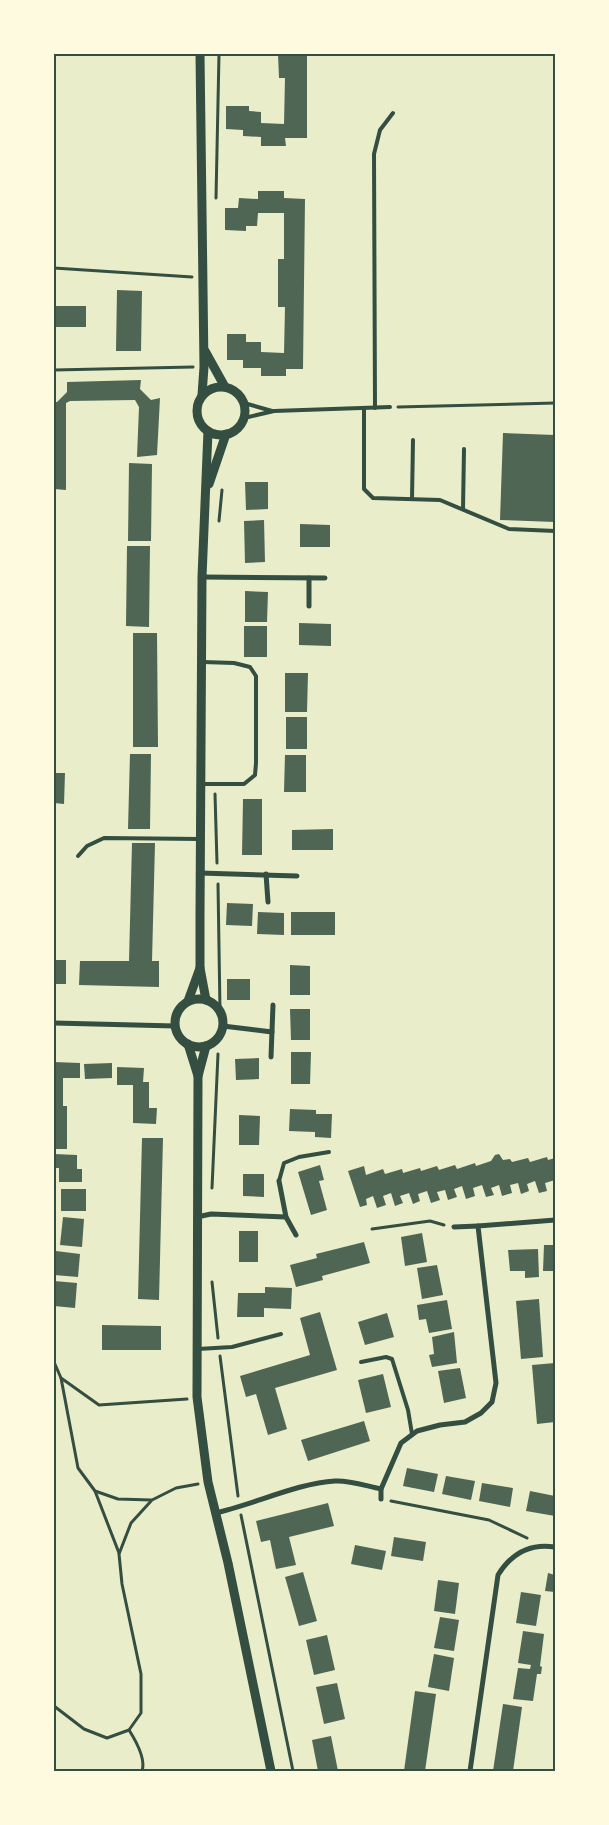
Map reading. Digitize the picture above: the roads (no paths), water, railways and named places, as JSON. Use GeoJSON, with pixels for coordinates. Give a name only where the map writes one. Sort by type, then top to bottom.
{"type":"FeatureCollection","features":[{"type":"Feature","properties":{"kind":"street"},"geometry":{"type":"LineString","coordinates":[[200,54],[204,367],[202,395]]}},
{"type":"Feature","properties":{"kind":"street"},"geometry":{"type":"LineString","coordinates":[[203,349],[225,387]]}},
{"type":"Feature","properties":{"kind":"street"},"geometry":{"type":"LineString","coordinates":[[216,387],[225,387],[236,392],[244,403],[245,410],[244,418],[240,425],[234,431],[226,434],[214,434],[208,431],[202,426],[196,410],[202,395],[216,387]]}},
{"type":"Feature","properties":{"kind":"street"},"geometry":{"type":"LineString","coordinates":[[206,1000],[200,968],[200,839],[203,662],[202,577],[208,431]]}},
{"type":"Feature","properties":{"kind":"street"},"geometry":{"type":"LineString","coordinates":[[205,496],[226,434]]}},
{"type":"Feature","properties":{"kind":"street"},"geometry":{"type":"LineString","coordinates":[[202,577],[325,578]]}},
{"type":"Feature","properties":{"kind":"street"},"geometry":{"type":"LineString","coordinates":[[309,578],[309,606]]}},
{"type":"Feature","properties":{"kind":"street"},"geometry":{"type":"LineString","coordinates":[[200,873],[297,876]]}},
{"type":"Feature","properties":{"kind":"street"},"geometry":{"type":"LineString","coordinates":[[266,874],[268,902]]}},
{"type":"Feature","properties":{"kind":"street"},"geometry":{"type":"LineString","coordinates":[[198,1076],[188,1044],[178,1033],[175,1026],[178,1012],[188,1001],[200,968]]}},
{"type":"Feature","properties":{"kind":"street"},"geometry":{"type":"LineString","coordinates":[[188,1001],[200,999],[212,1002],[220,1011],[223,1026],[219,1036],[206,1046],[200,1047],[188,1044]]}},
{"type":"Feature","properties":{"kind":"street"},"geometry":{"type":"LineString","coordinates":[[271,1057],[273,1005]]}},
{"type":"Feature","properties":{"kind":"street"},"geometry":{"type":"LineString","coordinates":[[54,1023],[175,1026]]}},
{"type":"Feature","properties":{"kind":"street"},"geometry":{"type":"LineString","coordinates":[[223,1026],[272,1032]]}},
{"type":"Feature","properties":{"kind":"street"},"geometry":{"type":"LineString","coordinates":[[206,1046],[198,1076],[197,1397],[208,1482],[228,1563],[271,1771]]}},
{"type":"Feature","properties":{"kind":"street"},"geometry":{"type":"LineString","coordinates":[[279,1181],[286,1217],[296,1235]]}},
{"type":"Feature","properties":{"kind":"street"},"geometry":{"type":"LineString","coordinates":[[197,1217],[211,1214],[286,1217]]}},
{"type":"Feature","properties":{"kind":"street"},"geometry":{"type":"LineString","coordinates":[[454,1228],[555,1220]]}},
{"type":"Feature","properties":{"kind":"street"},"geometry":{"type":"LineString","coordinates":[[381,1499],[381,1489],[401,1443],[417,1430],[465,1422],[481,1413],[492,1402],[496,1383],[478,1226]]}},
{"type":"Feature","properties":{"kind":"street"},"geometry":{"type":"LineString","coordinates":[[215,1513],[239,1508],[304,1487],[336,1481],[381,1489]]}},
{"type":"Feature","properties":{"kind":"street"},"geometry":{"type":"LineString","coordinates":[[470,1771],[498,1575],[505,1564],[525,1549],[542,1546],[555,1548]]}},
{"type":"Feature","properties":{"kind":"lane"},"geometry":{"type":"LineString","coordinates":[[375,408],[374,154],[380,130],[393,114]]}},
{"type":"Feature","properties":{"kind":"lane"},"geometry":{"type":"LineString","coordinates":[[244,403],[274,412]]}},
{"type":"Feature","properties":{"kind":"lane"},"geometry":{"type":"LineString","coordinates":[[244,418],[274,412],[390,407]]}},
{"type":"Feature","properties":{"kind":"lane"},"geometry":{"type":"LineString","coordinates":[[364,408],[364,489],[373,498],[440,500],[509,529],[555,531]]}},
{"type":"Feature","properties":{"kind":"lane"},"geometry":{"type":"LineString","coordinates":[[412,499],[413,440]]}},
{"type":"Feature","properties":{"kind":"lane"},"geometry":{"type":"LineString","coordinates":[[463,509],[464,449]]}},
{"type":"Feature","properties":{"kind":"lane"},"geometry":{"type":"LineString","coordinates":[[202,784],[244,784],[255,775],[256,676],[250,667],[203,662]]}},
{"type":"Feature","properties":{"kind":"lane"},"geometry":{"type":"LineString","coordinates":[[78,856],[87,846],[104,838],[200,839]]}},
{"type":"Feature","properties":{"kind":"lane"},"geometry":{"type":"LineString","coordinates":[[279,1181],[284,1163],[299,1156],[328,1152]]}},
{"type":"Feature","properties":{"kind":"lane"},"geometry":{"type":"LineString","coordinates":[[198,1349],[243,1345],[281,1334]]}},
{"type":"Feature","properties":{"kind":"lane"},"geometry":{"type":"LineString","coordinates":[[361,1362],[386,1357],[392,1359],[408,1410],[412,1434]]}}]}
